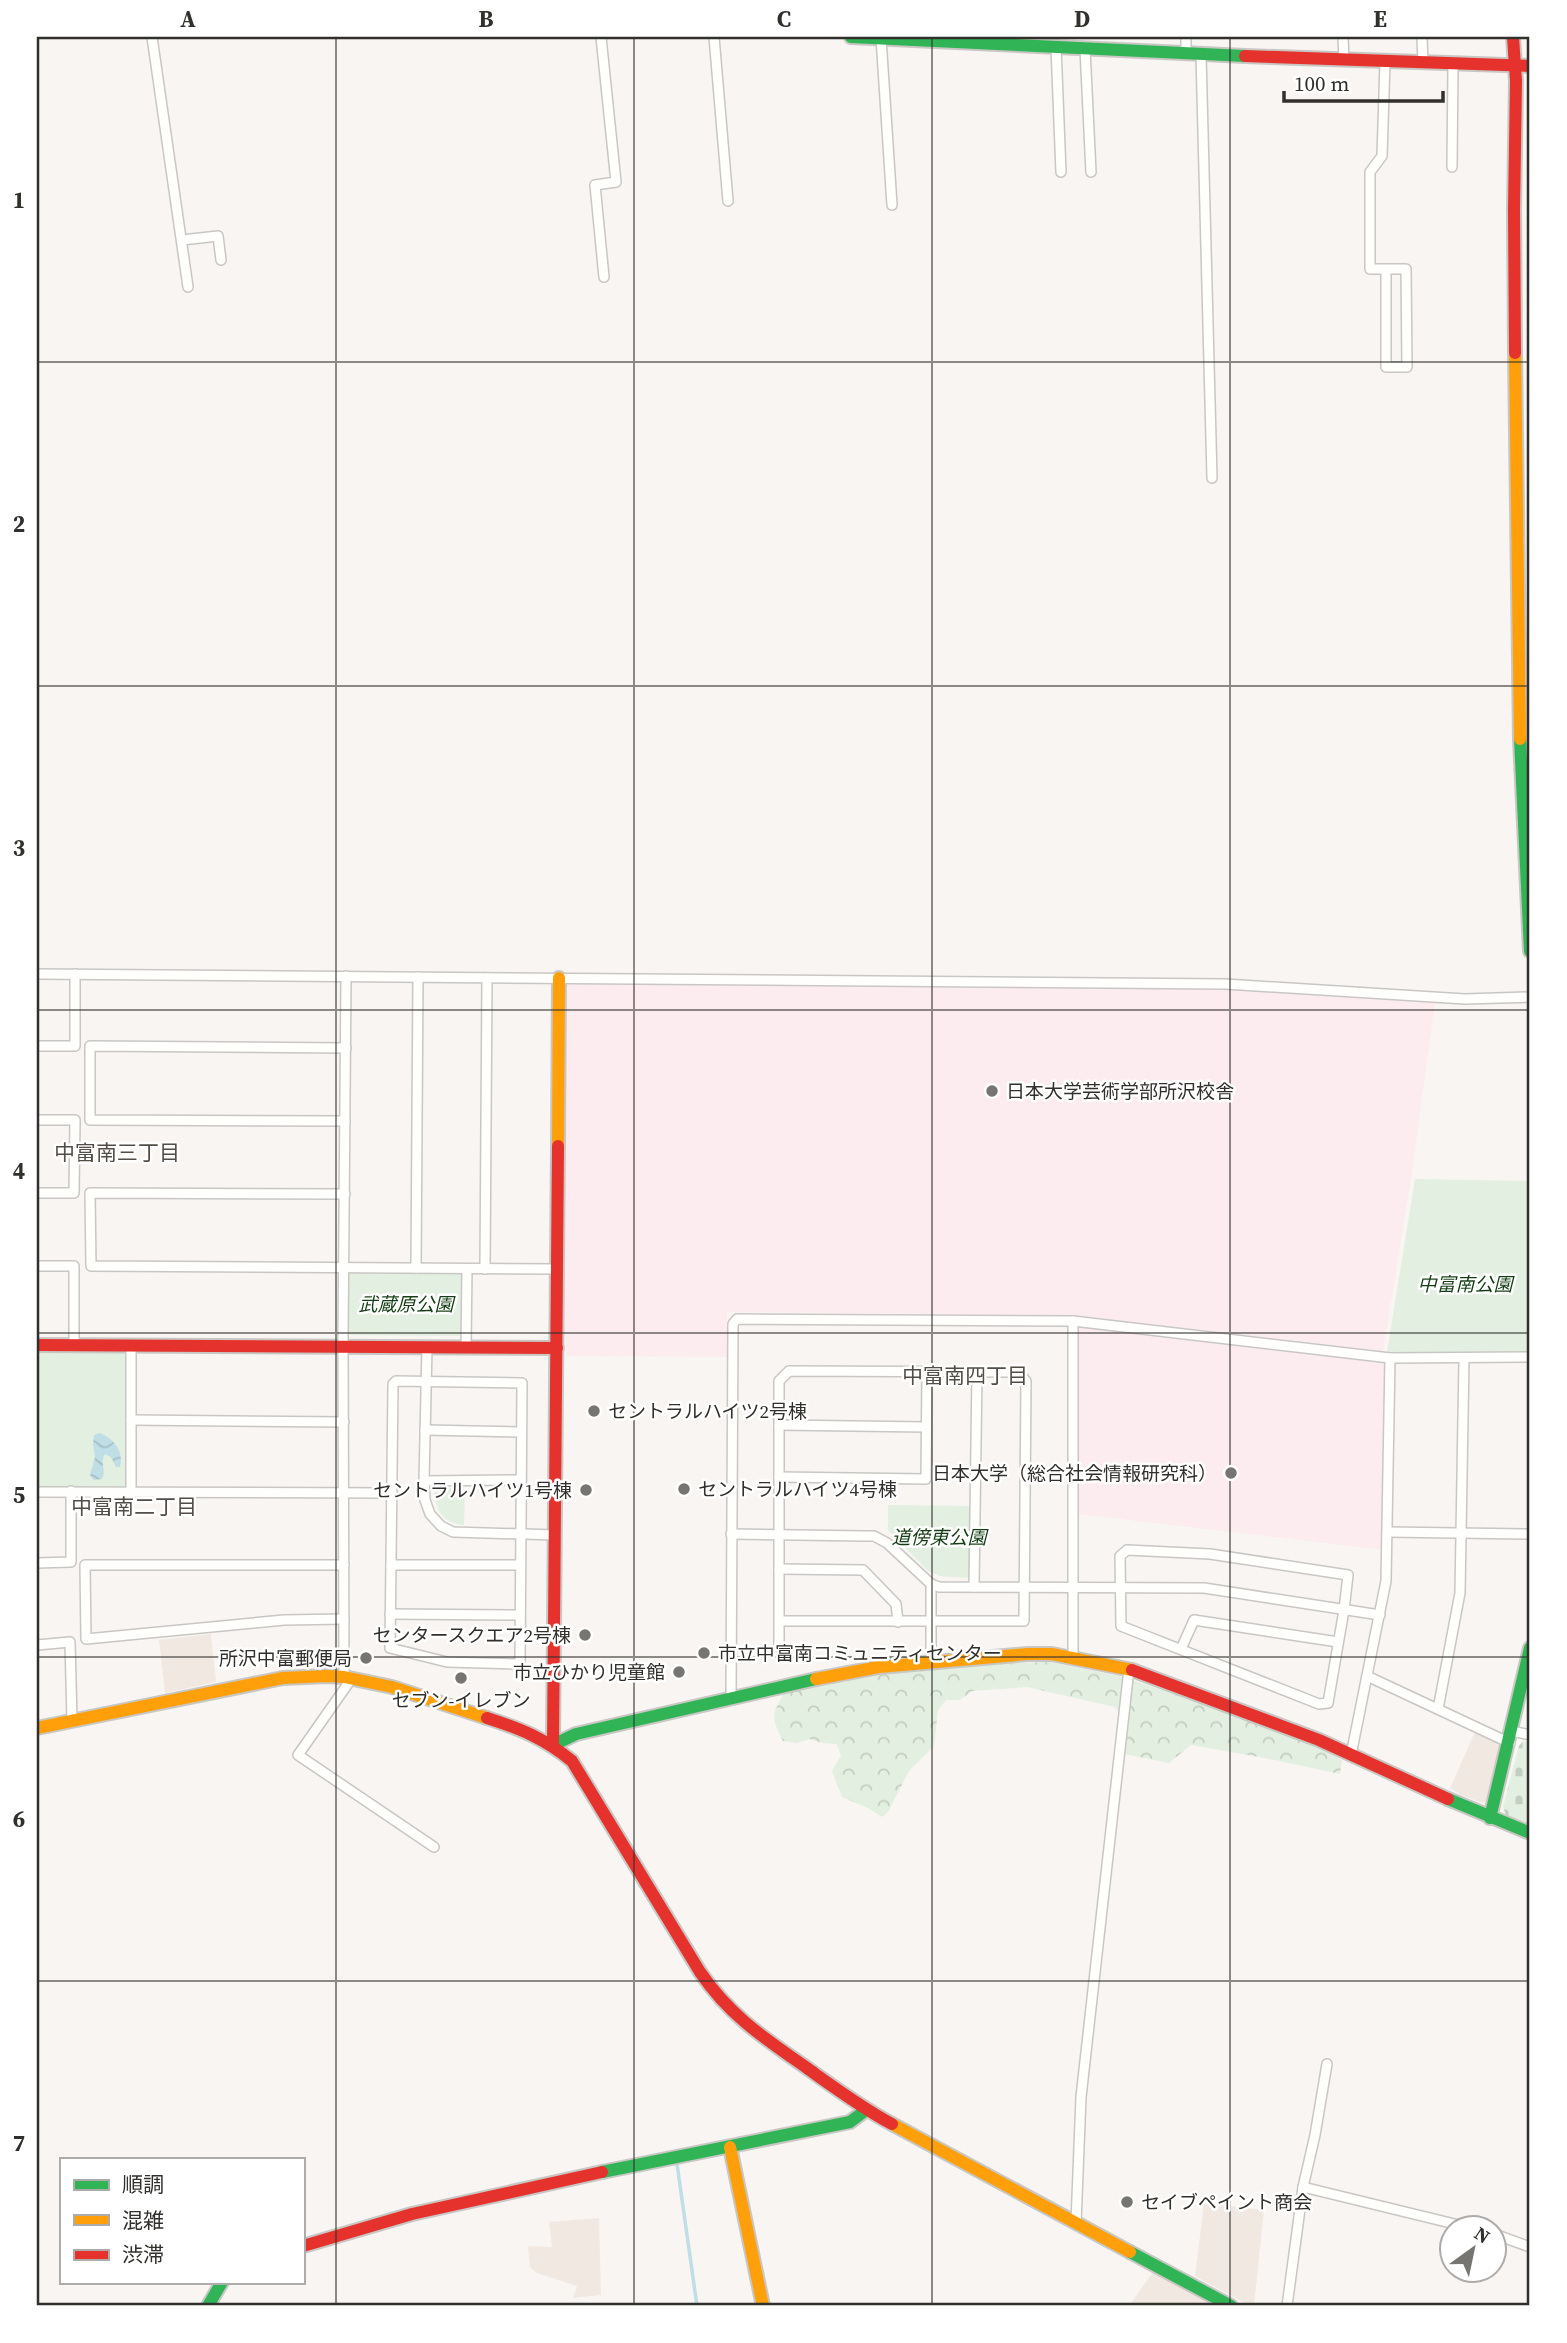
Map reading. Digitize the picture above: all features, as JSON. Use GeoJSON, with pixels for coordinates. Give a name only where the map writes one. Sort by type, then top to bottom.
{"type":"FeatureCollection","features":[{"type":"Feature","properties":{"kind":"street"},"geometry":{"type":"LineString","coordinates":[[152,37],[188,287]]}},
{"type":"Feature","properties":{"kind":"street"},"geometry":{"type":"LineString","coordinates":[[601,37],[616,181],[595,185],[604,276]]}},
{"type":"Feature","properties":{"kind":"street"},"geometry":{"type":"LineString","coordinates":[[715,37],[728,201]]}},
{"type":"Feature","properties":{"kind":"street"},"geometry":{"type":"LineString","coordinates":[[851,37],[1085,49],[1109,43],[1201,55],[1530,66]]}},
{"type":"Feature","properties":{"kind":"street"},"geometry":{"type":"LineString","coordinates":[[1186,37],[1186,54]]}},
{"type":"Feature","properties":{"kind":"street"},"geometry":{"type":"LineString","coordinates":[[1343,37],[1344,60]]}},
{"type":"Feature","properties":{"kind":"street"},"geometry":{"type":"LineString","coordinates":[[1422,37],[1423,63]]}},
{"type":"Feature","properties":{"kind":"street"},"geometry":{"type":"LineString","coordinates":[[1513,37],[1516,66],[1514,222],[1519,714],[1525,889],[1530,951]]}},
{"type":"Feature","properties":{"kind":"street"},"geometry":{"type":"LineString","coordinates":[[880,38],[892,205]]}},
{"type":"Feature","properties":{"kind":"street"},"geometry":{"type":"LineString","coordinates":[[1056,47],[1061,172]]}},
{"type":"Feature","properties":{"kind":"street"},"geometry":{"type":"LineString","coordinates":[[1085,49],[1091,173]]}},
{"type":"Feature","properties":{"kind":"street"},"geometry":{"type":"LineString","coordinates":[[1201,55],[1212,478]]}},
{"type":"Feature","properties":{"kind":"street"},"geometry":{"type":"LineString","coordinates":[[1385,62],[1382,156],[1370,172],[1370,270],[1386,269],[1406,269],[1407,367],[1386,367],[1386,269]]}},
{"type":"Feature","properties":{"kind":"street"},"geometry":{"type":"LineString","coordinates":[[1452,167],[1453,64]]}},
{"type":"Feature","properties":{"kind":"street"},"geometry":{"type":"LineString","coordinates":[[182,240],[218,236],[221,260]]}},
{"type":"Feature","properties":{"kind":"street"},"geometry":{"type":"LineString","coordinates":[[37,974],[1225,984],[1465,999],[1530,997]]}},
{"type":"Feature","properties":{"kind":"street"},"geometry":{"type":"LineString","coordinates":[[37,1046],[75,1046],[75,974]]}},
{"type":"Feature","properties":{"kind":"street"},"geometry":{"type":"LineString","coordinates":[[346,976],[343,1493],[344,1619],[348,1678],[298,1755],[434,1847]]}},
{"type":"Feature","properties":{"kind":"street"},"geometry":{"type":"LineString","coordinates":[[416,1268],[418,977]]}},
{"type":"Feature","properties":{"kind":"street"},"geometry":{"type":"LineString","coordinates":[[485,1269],[487,978]]}},
{"type":"Feature","properties":{"kind":"street"},"geometry":{"type":"LineString","coordinates":[[553,1745],[559,978]]}},
{"type":"Feature","properties":{"kind":"street"},"geometry":{"type":"LineString","coordinates":[[345,1121],[90,1120],[90,1046],[346,1048]]}},
{"type":"Feature","properties":{"kind":"street"},"geometry":{"type":"LineString","coordinates":[[37,1120],[75,1120],[74,1193],[37,1193]]}},
{"type":"Feature","properties":{"kind":"street"},"geometry":{"type":"LineString","coordinates":[[345,1194],[90,1193],[91,1266],[557,1269]]}},
{"type":"Feature","properties":{"kind":"street"},"geometry":{"type":"LineString","coordinates":[[37,1266],[74,1266],[74,1345]]}},
{"type":"Feature","properties":{"kind":"street"},"geometry":{"type":"LineString","coordinates":[[466,1347],[467,1269]]}},
{"type":"Feature","properties":{"kind":"street"},"geometry":{"type":"LineString","coordinates":[[731,1699],[733,1324],[737,1319],[1073,1321],[1390,1358],[1530,1357]]}},
{"type":"Feature","properties":{"kind":"street"},"geometry":{"type":"LineString","coordinates":[[1073,1321],[1073,1657]]}},
{"type":"Feature","properties":{"kind":"street"},"geometry":{"type":"LineString","coordinates":[[37,1345],[557,1348]]}},
{"type":"Feature","properties":{"kind":"street"},"geometry":{"type":"LineString","coordinates":[[131,1345],[131,1491]]}},
{"type":"Feature","properties":{"kind":"street"},"geometry":{"type":"LineString","coordinates":[[427,1347],[424,1481],[429,1514],[447,1530],[461,1534],[556,1535]]}},
{"type":"Feature","properties":{"kind":"street"},"geometry":{"type":"LineString","coordinates":[[1351,1755],[1386,1581],[1390,1358]]}},
{"type":"Feature","properties":{"kind":"street"},"geometry":{"type":"LineString","coordinates":[[1438,1709],[1460,1593],[1464,1359]]}},
{"type":"Feature","properties":{"kind":"street"},"geometry":{"type":"LineString","coordinates":[[779,1621],[1024,1620],[1026,1381],[1018,1372],[789,1371],[779,1381],[779,1425],[779,1477],[779,1534],[779,1569],[779,1621],[779,1647]]}},
{"type":"Feature","properties":{"kind":"street"},"geometry":{"type":"LineString","coordinates":[[779,1477],[926,1479],[927,1372]]}},
{"type":"Feature","properties":{"kind":"street"},"geometry":{"type":"LineString","coordinates":[[974,1587],[977,1372]]}},
{"type":"Feature","properties":{"kind":"street"},"geometry":{"type":"LineString","coordinates":[[396,1381],[426,1382],[522,1382],[520,1664],[447,1662],[390,1648],[393,1384],[396,1381]]}},
{"type":"Feature","properties":{"kind":"street"},"geometry":{"type":"LineString","coordinates":[[131,1420],[344,1422]]}},
{"type":"Feature","properties":{"kind":"street"},"geometry":{"type":"LineString","coordinates":[[779,1425],[926,1426]]}},
{"type":"Feature","properties":{"kind":"street"},"geometry":{"type":"LineString","coordinates":[[425,1430],[520,1432]]}},
{"type":"Feature","properties":{"kind":"street"},"geometry":{"type":"LineString","coordinates":[[424,1481],[520,1480]]}},
{"type":"Feature","properties":{"kind":"street"},"geometry":{"type":"LineString","coordinates":[[37,1563],[71,1562],[71,1491]]}},
{"type":"Feature","properties":{"kind":"street"},"geometry":{"type":"LineString","coordinates":[[37,1492],[392,1493]]}},
{"type":"Feature","properties":{"kind":"street"},"geometry":{"type":"LineString","coordinates":[[1388,1532],[1530,1534]]}},
{"type":"Feature","properties":{"kind":"street"},"geometry":{"type":"LineString","coordinates":[[732,1534],[874,1536],[887,1543],[931,1584],[939,1587],[1204,1588],[1380,1615]]}},
{"type":"Feature","properties":{"kind":"street"},"geometry":{"type":"LineString","coordinates":[[1127,1550],[1210,1554],[1348,1575],[1328,1703],[1319,1704],[1121,1626],[1120,1587],[1120,1556],[1127,1550]]}},
{"type":"Feature","properties":{"kind":"street"},"geometry":{"type":"LineString","coordinates":[[344,1565],[85,1566],[86,1639],[284,1620],[344,1619]]}},
{"type":"Feature","properties":{"kind":"street"},"geometry":{"type":"LineString","coordinates":[[391,1565],[519,1565]]}},
{"type":"Feature","properties":{"kind":"street"},"geometry":{"type":"LineString","coordinates":[[779,1569],[863,1570],[896,1604],[898,1622]]}},
{"type":"Feature","properties":{"kind":"street"},"geometry":{"type":"LineString","coordinates":[[930,1661],[931,1584]]}},
{"type":"Feature","properties":{"kind":"street"},"geometry":{"type":"LineString","coordinates":[[390,1614],[520,1615]]}},
{"type":"Feature","properties":{"kind":"street"},"geometry":{"type":"LineString","coordinates":[[1181,1649],[1194,1620],[1338,1642]]}},
{"type":"Feature","properties":{"kind":"street"},"geometry":{"type":"LineString","coordinates":[[37,1646],[70,1642],[72,1721]]}},
{"type":"Feature","properties":{"kind":"street"},"geometry":{"type":"LineString","coordinates":[[1490,1818],[1530,1648]]}},
{"type":"Feature","properties":{"kind":"street"},"geometry":{"type":"LineString","coordinates":[[553,1745],[576,1734],[830,1675],[930,1661],[1028,1654],[1073,1657],[1129,1669],[1292,1728],[1490,1818],[1530,1833]]}},
{"type":"Feature","properties":{"kind":"street"},"geometry":{"type":"LineString","coordinates":[[1076,2223],[1081,2097],[1129,1669]]}},
{"type":"Feature","properties":{"kind":"street"},"geometry":{"type":"LineString","coordinates":[[37,1728],[283,1678],[308,1676],[348,1678],[405,1691],[529,1732],[553,1745],[572,1761],[715,1993],[743,2023],[866,2110],[1231,2306]]}},
{"type":"Feature","properties":{"kind":"street"},"geometry":{"type":"LineString","coordinates":[[1367,1676],[1438,1709],[1511,1737],[1530,1735]]}},
{"type":"Feature","properties":{"kind":"street"},"geometry":{"type":"LineString","coordinates":[[1287,2306],[1303,2187],[1327,2064]]}},
{"type":"Feature","properties":{"kind":"street"},"geometry":{"type":"LineString","coordinates":[[304,2246],[412,2214],[647,2162],[850,2122],[866,2110]]}},
{"type":"Feature","properties":{"kind":"street"},"geometry":{"type":"LineString","coordinates":[[730,2147],[763,2306]]}},
{"type":"Feature","properties":{"kind":"street"},"geometry":{"type":"LineString","coordinates":[[1303,2187],[1438,2220]]}},
{"type":"Feature","properties":{"kind":"street"},"geometry":{"type":"LineString","coordinates":[[1508,2240],[1530,2247]]}},
{"type":"Feature","properties":{"kind":"street"},"geometry":{"type":"LineString","coordinates":[[208,2306],[221,2284]]}},
{"type":"Feature","properties":{"kind":"shaded area","name":"日本大学芸術学部所沢校舎"},"geometry":{"type":"Polygon","coordinates":[[[564,982],[1218,989],[1435,1003],[1411,1178],[1383,1351],[1074,1315],[727,1312],[727,1357],[566,1356],[566,1337],[562,1334],[564,982]]]}},
{"type":"Feature","properties":{"kind":"shaded area","name":"日本大学（総合社会情報研究科）"},"geometry":{"type":"Polygon","coordinates":[[[1082,1325],[1382,1362],[1385,1365],[1384,1550],[1078,1514],[1078,1329],[1082,1325]]]}},
{"type":"Feature","properties":{"kind":"shaded area"},"geometry":{"type":"Polygon","coordinates":[[[211,1634],[216,1682],[165,1693],[159,1640],[211,1634]]]}},
{"type":"Feature","properties":{"kind":"shaded area"},"geometry":{"type":"Polygon","coordinates":[[[1475,1732],[1499,1742],[1501,1746],[1487,1800],[1483,1803],[1450,1788],[1475,1732]]]}},
{"type":"Feature","properties":{"kind":"shaded area"},"geometry":{"type":"Polygon","coordinates":[[[1204,2203],[1264,2210],[1254,2306],[1195,2276],[1204,2203]]]}},
{"type":"Feature","properties":{"kind":"shaded area"},"geometry":{"type":"Polygon","coordinates":[[[599,2218],[601,2295],[573,2298],[577,2286],[537,2273],[530,2267],[528,2246],[552,2247],[549,2222],[599,2218]]]}},
{"type":"Feature","properties":{"kind":"shaded area"},"geometry":{"type":"Polygon","coordinates":[[[1153,2272],[1217,2306],[1129,2306],[1153,2272]]]}},
{"type":"Feature","properties":{"kind":"green space","name":"中富南公園"},"geometry":{"type":"Polygon","coordinates":[[[1415,1179],[1530,1181],[1530,1353],[1387,1352],[1415,1179]]]}},
{"type":"Feature","properties":{"kind":"green space","name":"武蔵原公園"},"geometry":{"type":"Polygon","coordinates":[[[351,1271],[460,1273],[463,1276],[463,1336],[349,1335],[351,1271]]]}},
{"type":"Feature","properties":{"kind":"green space"},"geometry":{"type":"Polygon","coordinates":[[[38,1353],[127,1353],[127,1483],[124,1487],[37,1484],[38,1353]]]}},
{"type":"Feature","properties":{"kind":"green space"},"geometry":{"type":"Polygon","coordinates":[[[437,1487],[465,1489],[464,1525],[451,1522],[442,1515],[435,1498],[434,1491],[437,1487]]]}},
{"type":"Feature","properties":{"kind":"green space","name":"道傍東公園"},"geometry":{"type":"Polygon","coordinates":[[[888,1505],[971,1506],[969,1578],[940,1576],[928,1571],[888,1530],[888,1505]]]}},
{"type":"Feature","properties":{"kind":"green space"},"geometry":{"type":"Polygon","coordinates":[[[1051,1662],[1119,1676],[1290,1734],[1326,1750],[1342,1761],[1340,1774],[1191,1745],[1169,1763],[1125,1754],[1128,1722],[1115,1707],[1027,1687],[972,1691],[960,1700],[946,1700],[938,1710],[934,1746],[909,1771],[888,1812],[882,1817],[842,1797],[832,1771],[841,1756],[837,1744],[810,1739],[796,1743],[783,1741],[774,1717],[784,1693],[849,1677],[916,1668],[1051,1662]]]}},
{"type":"Feature","properties":{"kind":"green space"},"geometry":{"type":"Polygon","coordinates":[[[1523,1741],[1530,1743],[1530,1826],[1507,1818],[1503,1807],[1519,1746],[1523,1741]]]}},
{"type":"Feature","properties":{"kind":"water"},"geometry":{"type":"Polygon","coordinates":[[[100,1433],[117,1446],[121,1461],[120,1467],[116,1467],[111,1457],[105,1454],[102,1479],[94,1480],[90,1475],[95,1457],[94,1435],[100,1433]]]}},
{"type":"Feature","properties":{"kind":"waterway"},"geometry":{"type":"LineString","coordinates":[[677,2164],[697,2306]]}},
{"type":"Feature","properties":{"kind":"traffic: fast"},"geometry":{"type":"LineString","coordinates":[[851,37],[1245,56]]}},
{"type":"Feature","properties":{"kind":"traffic: fast"},"geometry":{"type":"LineString","coordinates":[[1520,739],[1530,951]]}},
{"type":"Feature","properties":{"kind":"traffic: fast"},"geometry":{"type":"LineString","coordinates":[[1490,1818],[1530,1648]]}},
{"type":"Feature","properties":{"kind":"traffic: fast"},"geometry":{"type":"LineString","coordinates":[[553,1745],[576,1734],[816,1679]]}},
{"type":"Feature","properties":{"kind":"traffic: fast"},"geometry":{"type":"LineString","coordinates":[[1448,1799],[1530,1833]]}},
{"type":"Feature","properties":{"kind":"traffic: fast"},"geometry":{"type":"LineString","coordinates":[[602,2172],[850,2122],[866,2110]]}},
{"type":"Feature","properties":{"kind":"traffic: fast"},"geometry":{"type":"LineString","coordinates":[[1130,2252],[1231,2306]]}},
{"type":"Feature","properties":{"kind":"traffic: fast"},"geometry":{"type":"LineString","coordinates":[[208,2306],[221,2284]]}},
{"type":"Feature","properties":{"kind":"traffic: slow"},"geometry":{"type":"LineString","coordinates":[[1515,353],[1520,739]]}},
{"type":"Feature","properties":{"kind":"traffic: slow"},"geometry":{"type":"LineString","coordinates":[[558,1146],[559,978]]}},
{"type":"Feature","properties":{"kind":"traffic: slow"},"geometry":{"type":"LineString","coordinates":[[816,1679],[879,1667],[1028,1654],[1052,1654],[1132,1670]]}},
{"type":"Feature","properties":{"kind":"traffic: slow"},"geometry":{"type":"LineString","coordinates":[[37,1728],[283,1678],[328,1676],[392,1687],[487,1718]]}},
{"type":"Feature","properties":{"kind":"traffic: slow"},"geometry":{"type":"LineString","coordinates":[[892,2124],[1130,2252]]}},
{"type":"Feature","properties":{"kind":"traffic: slow"},"geometry":{"type":"LineString","coordinates":[[730,2147],[763,2306]]}},
{"type":"Feature","properties":{"kind":"traffic: jam"},"geometry":{"type":"LineString","coordinates":[[1513,37],[1516,81],[1515,353]]}},
{"type":"Feature","properties":{"kind":"traffic: jam"},"geometry":{"type":"LineString","coordinates":[[1245,56],[1530,66]]}},
{"type":"Feature","properties":{"kind":"traffic: jam"},"geometry":{"type":"LineString","coordinates":[[553,1745],[558,1146]]}},
{"type":"Feature","properties":{"kind":"traffic: jam"},"geometry":{"type":"LineString","coordinates":[[37,1345],[557,1348]]}},
{"type":"Feature","properties":{"kind":"traffic: jam"},"geometry":{"type":"LineString","coordinates":[[1132,1670],[1319,1740],[1448,1799]]}},
{"type":"Feature","properties":{"kind":"traffic: jam"},"geometry":{"type":"LineString","coordinates":[[487,1718],[532,1735],[572,1761],[700,1972],[723,2001],[762,2036],[838,2090],[892,2124]]}},
{"type":"Feature","properties":{"kind":"traffic: jam"},"geometry":{"type":"LineString","coordinates":[[304,2246],[412,2214],[602,2172]]}},
{"type":"Feature","properties":{"kind":"place","name":"日本大学芸術学部所沢校舎"},"geometry":{"type":"Point","coordinates":[992,1091]}},
{"type":"Feature","properties":{"kind":"place","name":"セントラルハイツ2号棟"},"geometry":{"type":"Point","coordinates":[594,1411]}},
{"type":"Feature","properties":{"kind":"place","name":"日本大学（総合社会情報研究科）"},"geometry":{"type":"Point","coordinates":[1231,1473]}},
{"type":"Feature","properties":{"kind":"place","name":"セントラルハイツ4号棟"},"geometry":{"type":"Point","coordinates":[684,1489]}},
{"type":"Feature","properties":{"kind":"place","name":"セントラルハイツ1号棟"},"geometry":{"type":"Point","coordinates":[586,1490]}},
{"type":"Feature","properties":{"kind":"place","name":"センタースクエア2号棟"},"geometry":{"type":"Point","coordinates":[585,1635]}},
{"type":"Feature","properties":{"kind":"place","name":"市立中富南コミュニティセンター"},"geometry":{"type":"Point","coordinates":[704,1653]}},
{"type":"Feature","properties":{"kind":"place","name":"所沢中富郵便局"},"geometry":{"type":"Point","coordinates":[366,1658]}},
{"type":"Feature","properties":{"kind":"place","name":"市立ひかり児童館"},"geometry":{"type":"Point","coordinates":[679,1672]}},
{"type":"Feature","properties":{"kind":"place","name":"セブン-イレブン"},"geometry":{"type":"Point","coordinates":[461,1678]}},
{"type":"Feature","properties":{"kind":"place","name":"セイブペイント商会"},"geometry":{"type":"Point","coordinates":[1127,2202]}},
{"type":"Feature","properties":{"kind":"district","name":"中富南三丁目"},"geometry":{"type":"Point","coordinates":[117,1152]}},
{"type":"Feature","properties":{"kind":"district","name":"中富南四丁目"},"geometry":{"type":"Point","coordinates":[965,1375]}},
{"type":"Feature","properties":{"kind":"district","name":"中富南二丁目"},"geometry":{"type":"Point","coordinates":[134,1506]}}]}
